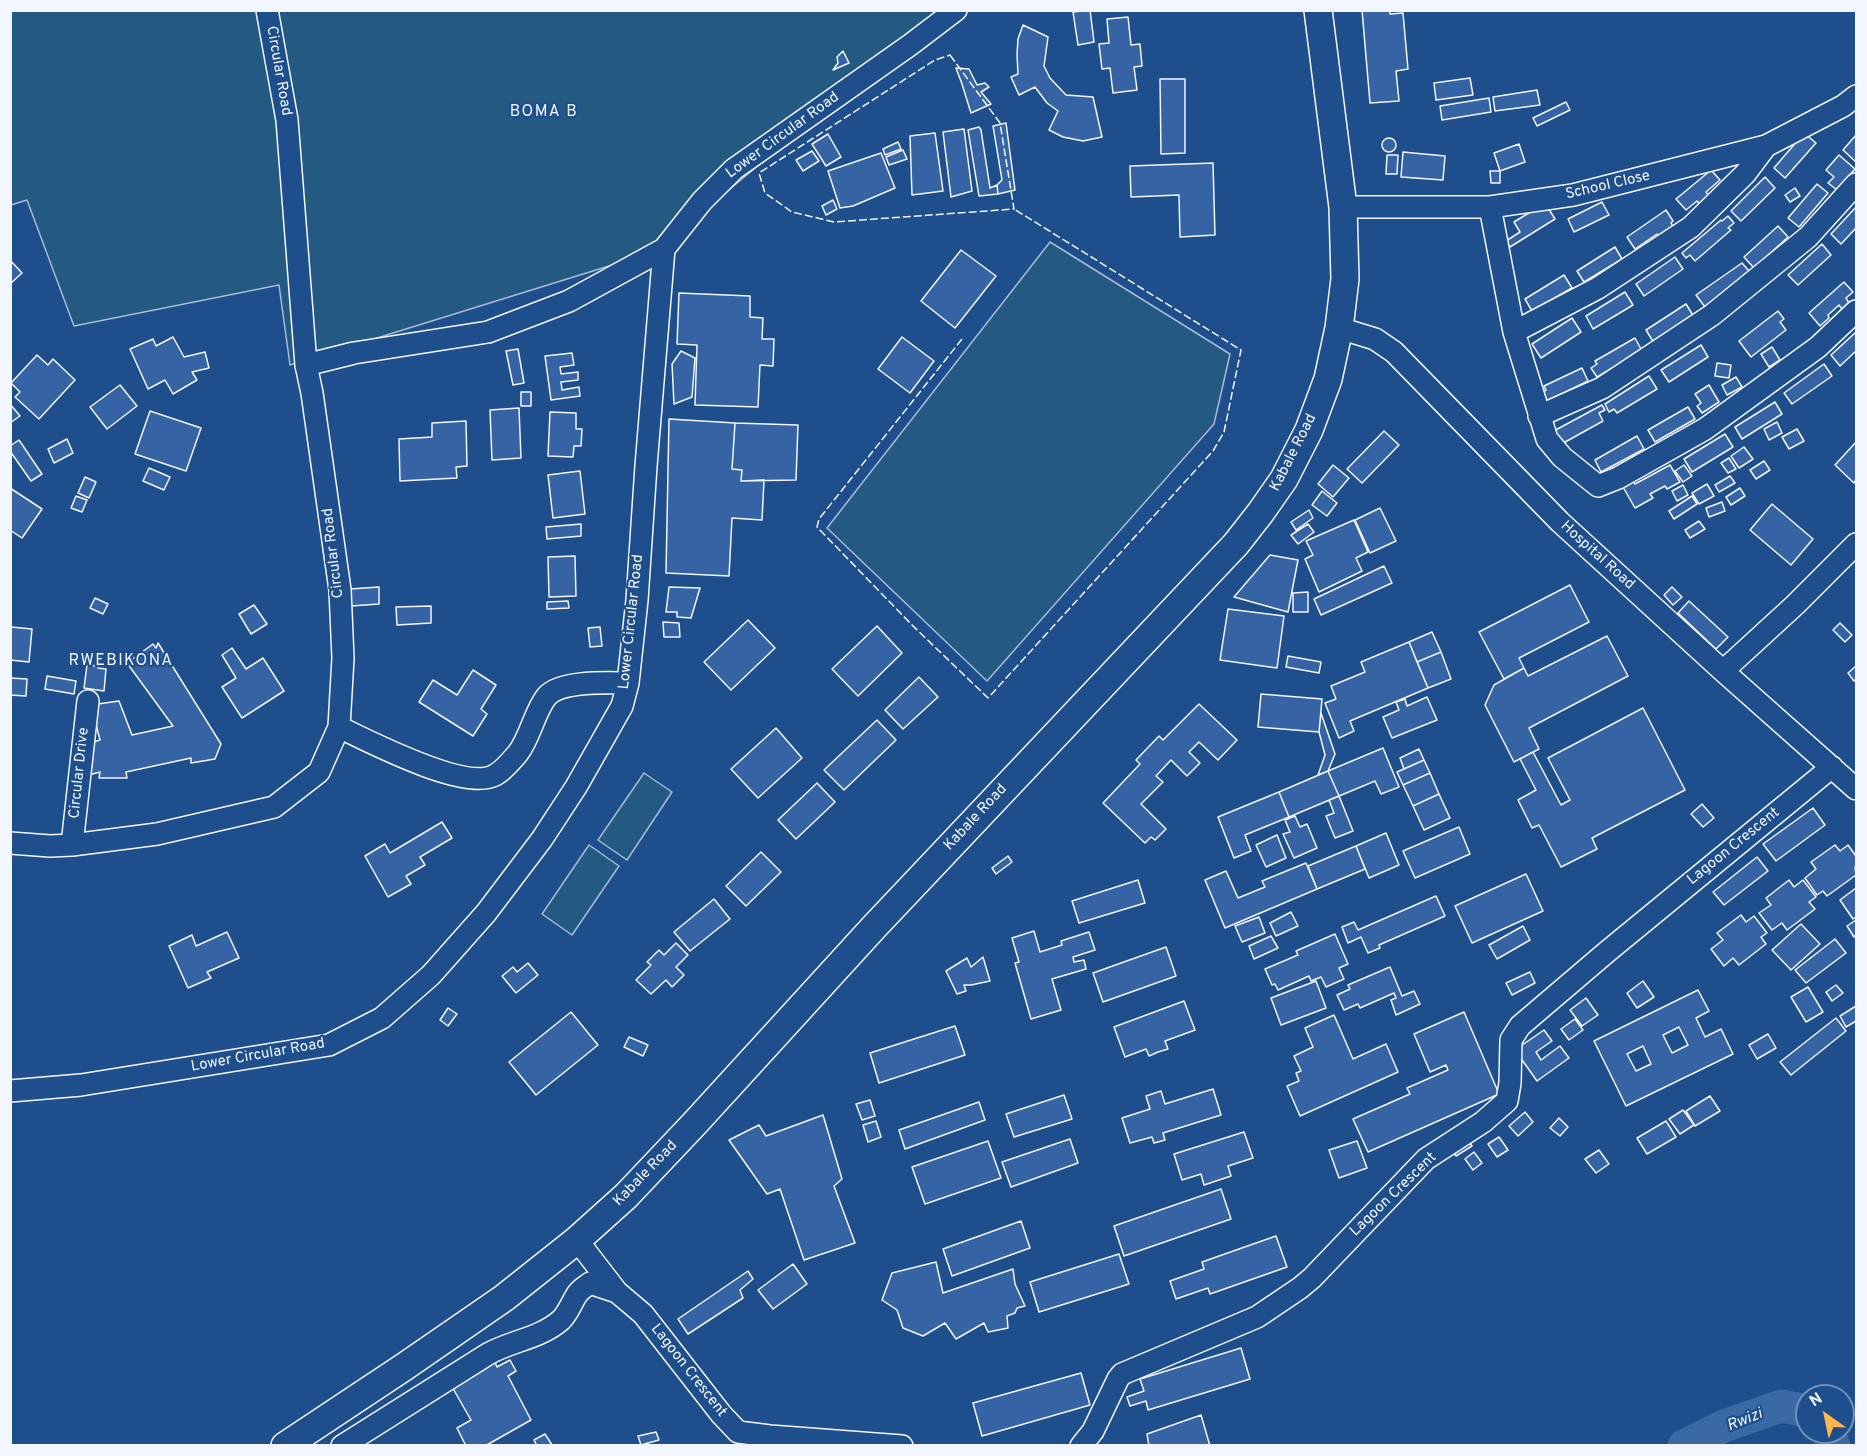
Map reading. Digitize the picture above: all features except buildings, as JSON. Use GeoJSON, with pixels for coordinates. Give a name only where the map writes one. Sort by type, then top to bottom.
{"type":"FeatureCollection","features":[{"type":"Feature","properties":{"kind":"main road","name":"Kabale Road"},"geometry":{"type":"LineString","coordinates":[[285,1446],[504,1298],[577,1240],[626,1196],[874,927],[1236,544],[1262,512],[1284,479],[1309,430],[1328,379],[1339,328],[1345,279],[1343,207],[1318,10]]}},
{"type":"Feature","properties":{"kind":"street","name":"Circular Road"},"geometry":{"type":"LineString","coordinates":[[10,843],[72,845],[158,834],[274,807],[319,772],[339,727],[343,658],[340,590],[306,364],[287,120],[267,10]]}},
{"type":"Feature","properties":{"kind":"street","name":"Lower Circular Road"},"geometry":{"type":"LineString","coordinates":[[10,1091],[81,1085],[329,1045],[382,1018],[431,975],[486,913],[542,839],[576,787],[622,706],[628,683],[638,600],[646,466],[664,249],[702,201],[734,169],[956,10]]}},
{"type":"Feature","properties":{"kind":"street","name":"School Close"},"geometry":{"type":"LineString","coordinates":[[1343,207],[1490,207],[1573,195],[1766,146],[1843,106],[1857,96]]}},
{"type":"Feature","properties":{"kind":"street"},"geometry":{"type":"LineString","coordinates":[[1514,332],[1598,288],[1691,227],[1745,174],[1766,146]]}},
{"type":"Feature","properties":{"kind":"street"},"geometry":{"type":"LineString","coordinates":[[1539,416],[1602,388],[1712,315],[1808,237],[1857,184]]}},
{"type":"Feature","properties":{"kind":"street"},"geometry":{"type":"LineString","coordinates":[[1490,207],[1514,332],[1547,439],[1562,457],[1598,486],[1618,478],[1705,429],[1818,347],[1857,311]]}},
{"type":"Feature","properties":{"kind":"street"},"geometry":{"type":"LineString","coordinates":[[306,364],[354,353],[488,332],[569,301],[664,249]]}},
{"type":"Feature","properties":{"kind":"street","name":"Hospital Road"},"geometry":{"type":"LineString","coordinates":[[1339,328],[1375,339],[1394,352],[1560,522],[1723,671],[1857,789]]}},
{"type":"Feature","properties":{"kind":"street"},"geometry":{"type":"LineString","coordinates":[[1723,671],[1857,544]]}},
{"type":"Feature","properties":{"kind":"street"},"geometry":{"type":"LineString","coordinates":[[339,727],[387,751],[448,774],[480,778],[494,776],[519,751],[548,695],[581,683],[628,683]]}},
{"type":"Feature","properties":{"kind":"street","name":"Circular Drive"},"geometry":{"type":"LineString","coordinates":[[72,845],[88,701]]}},
{"type":"Feature","properties":{"kind":"street","name":"Lagoon Crescent"},"geometry":{"type":"LineString","coordinates":[[1081,1446],[1093,1431],[1122,1374],[1257,1317],[1312,1278],[1426,1159],[1483,1122],[1507,1101],[1510,1083],[1511,1040],[1520,1026],[1832,767]]}},
{"type":"Feature","properties":{"kind":"street","name":"Lagoon Crescent"},"geometry":{"type":"LineString","coordinates":[[577,1240],[617,1292],[643,1314],[721,1414],[738,1432],[770,1437],[902,1446]]}},
{"type":"Feature","properties":{"kind":"street"},"geometry":{"type":"LineString","coordinates":[[342,1446],[498,1348],[544,1330],[562,1319],[577,1293],[590,1283],[617,1292]]}},
{"type":"Feature","properties":{"kind":"shaded area"},"geometry":{"type":"Polygon","coordinates":[[[11,11],[943,12],[654,252],[290,365],[279,285],[74,326],[27,200],[11,205],[11,11]]]}},
{"type":"Feature","properties":{"kind":"shaded area"},"geometry":{"type":"Polygon","coordinates":[[[1050,242],[1230,354],[1214,424],[987,681],[827,528],[1050,242]]]}},
{"type":"Feature","properties":{"kind":"shaded area"},"geometry":{"type":"Polygon","coordinates":[[[644,773],[672,792],[627,860],[598,840],[644,773]]]}},
{"type":"Feature","properties":{"kind":"shaded area"},"geometry":{"type":"Polygon","coordinates":[[[589,845],[619,866],[572,935],[542,914],[589,845]]]}},
{"type":"Feature","properties":{"kind":"waterway","name":"Rwizi"},"geometry":{"type":"LineString","coordinates":[[1684,1446],[1724,1426],[1781,1406],[1795,1409]]}},
{"type":"Feature","properties":{"kind":"fence"},"geometry":{"type":"LineString","coordinates":[[950,55],[1000,123],[1014,209],[834,222],[792,212],[765,193],[759,173],[935,60],[950,55]]}},
{"type":"Feature","properties":{"kind":"fence"},"geometry":{"type":"LineString","coordinates":[[962,339],[819,519],[817,527],[913,626],[988,698],[1213,451],[1224,432],[1241,350],[1014,209]]}},
{"type":"Feature","properties":{"kind":"district","name":"BOMA B"},"geometry":{"type":"Point","coordinates":[544,113]}},
{"type":"Feature","properties":{"kind":"district","name":"RWEBIKONA"},"geometry":{"type":"Point","coordinates":[121,662]}}]}
